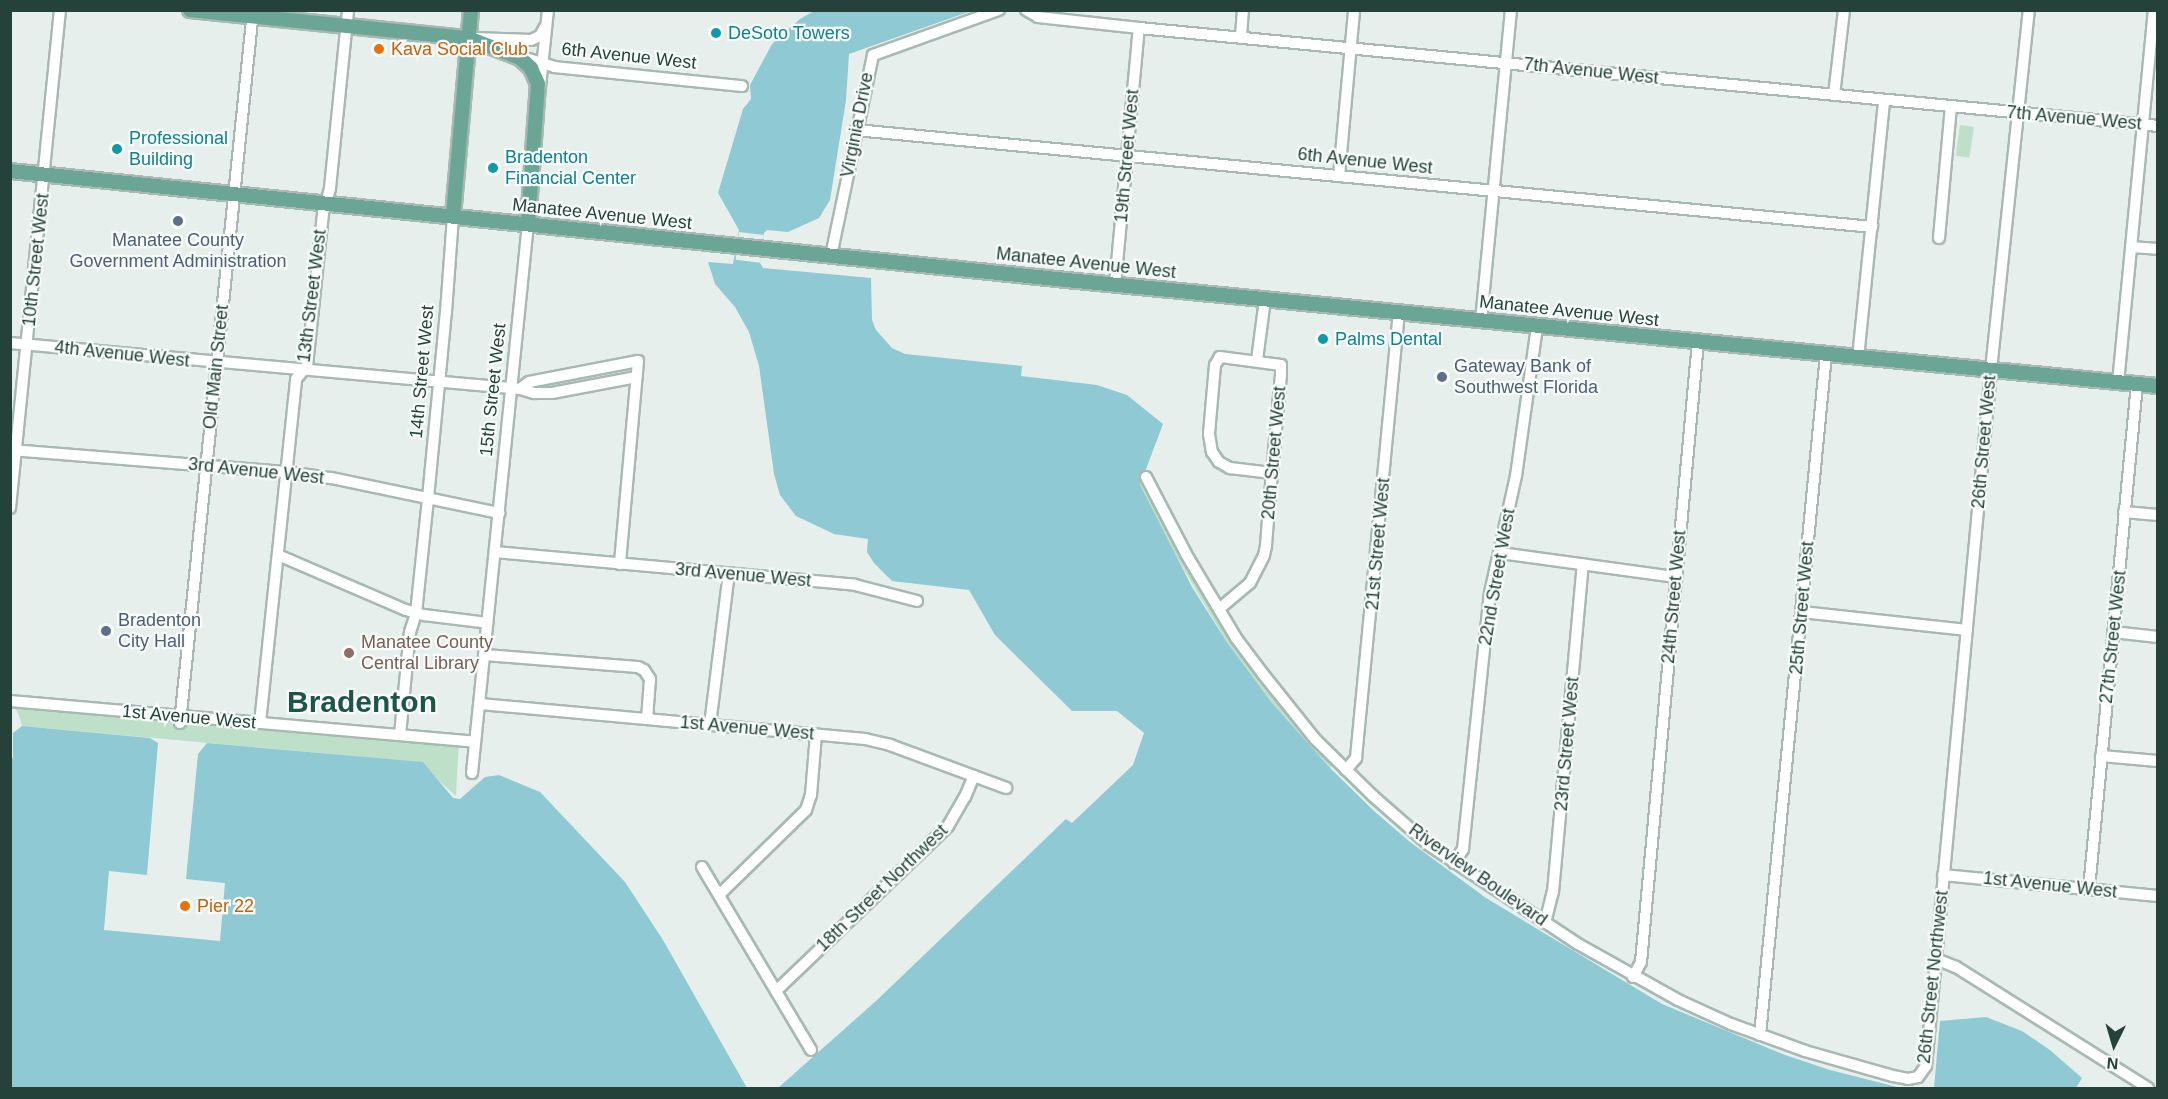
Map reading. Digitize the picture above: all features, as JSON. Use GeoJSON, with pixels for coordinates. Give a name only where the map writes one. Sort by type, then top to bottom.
{"type":"FeatureCollection","features":[{"type":"Feature","properties":{"kind":"main road","name":"6th Avenue West"},"geometry":{"type":"LineString","coordinates":[[190,10],[252,14],[468,38],[513,54],[526,63],[535,74],[539,102]]}},
{"type":"Feature","properties":{"kind":"main road","name":"14th Street West"},"geometry":{"type":"LineString","coordinates":[[453,216],[471,10]]}},
{"type":"Feature","properties":{"kind":"main road","name":"15th Street West"},"geometry":{"type":"LineString","coordinates":[[528,224],[539,102]]}},
{"type":"Feature","properties":{"kind":"main road","name":"Manatee Avenue West"},"geometry":{"type":"LineString","coordinates":[[10,171],[1116,285],[2157,386]]}},
{"type":"Feature","properties":{"kind":"street","name":"10th Street West"},"geometry":{"type":"LineString","coordinates":[[10,508],[14,450],[45,174],[60,10]]}},
{"type":"Feature","properties":{"kind":"street","name":"13th Street West"},"geometry":{"type":"LineString","coordinates":[[260,723],[296,379],[307,366],[325,204],[330,188],[348,10]]}},
{"type":"Feature","properties":{"kind":"street","name":"Virginia Drive"},"geometry":{"type":"LineString","coordinates":[[831,256],[873,55],[999,10]]}},
{"type":"Feature","properties":{"kind":"street","name":"7th Avenue West"},"geometry":{"type":"LineString","coordinates":[[1026,10],[1038,17],[1139,28],[2157,126]]}},
{"type":"Feature","properties":{"kind":"street"},"geometry":{"type":"LineString","coordinates":[[1241,37],[1243,10]]}},
{"type":"Feature","properties":{"kind":"street"},"geometry":{"type":"LineString","coordinates":[[1339,176],[1354,10]]}},
{"type":"Feature","properties":{"kind":"street"},"geometry":{"type":"LineString","coordinates":[[1481,321],[1511,10]]}},
{"type":"Feature","properties":{"kind":"street"},"geometry":{"type":"LineString","coordinates":[[1834,95],[1844,10]]}},
{"type":"Feature","properties":{"kind":"street","name":"26th Street West"},"geometry":{"type":"LineString","coordinates":[[1943,874],[1990,370],[2029,10]]}},
{"type":"Feature","properties":{"kind":"street"},"geometry":{"type":"LineString","coordinates":[[2118,382],[2154,10]]}},
{"type":"Feature","properties":{"kind":"street","name":"Old Main Street"},"geometry":{"type":"LineString","coordinates":[[181,720],[252,14]]}},
{"type":"Feature","properties":{"kind":"street","name":"6th Avenue West"},"geometry":{"type":"LineString","coordinates":[[468,38],[531,40],[540,36],[547,16]]}},
{"type":"Feature","properties":{"kind":"street","name":"15th Street West"},"geometry":{"type":"LineString","coordinates":[[539,102],[547,16]]}},
{"type":"Feature","properties":{"kind":"street","name":"19th Street West"},"geometry":{"type":"LineString","coordinates":[[1116,285],[1139,28]]}},
{"type":"Feature","properties":{"kind":"street","name":"6th Avenue West"},"geometry":{"type":"LineString","coordinates":[[513,54],[542,63],[599,72],[742,86]]}},
{"type":"Feature","properties":{"kind":"street"},"geometry":{"type":"LineString","coordinates":[[1858,358],[1884,100]]}},
{"type":"Feature","properties":{"kind":"street"},"geometry":{"type":"LineString","coordinates":[[1939,238],[1951,107]]}},
{"type":"Feature","properties":{"kind":"street","name":"6th Avenue West"},"geometry":{"type":"LineString","coordinates":[[856,129],[1872,227]]}},
{"type":"Feature","properties":{"kind":"street","name":"14th Street West"},"geometry":{"type":"LineString","coordinates":[[400,735],[410,632],[416,613],[440,383],[453,216]]}},
{"type":"Feature","properties":{"kind":"street","name":"15th Street West"},"geometry":{"type":"LineString","coordinates":[[472,772],[499,513],[516,389],[528,224]]}},
{"type":"Feature","properties":{"kind":"street"},"geometry":{"type":"LineString","coordinates":[[2131,247],[2157,249]]}},
{"type":"Feature","properties":{"kind":"street"},"geometry":{"type":"LineString","coordinates":[[1265,299],[1257,360],[1225,357],[1216,361],[1209,445],[1215,457],[1230,468],[1272,473]]}},
{"type":"Feature","properties":{"kind":"street","name":"21st Street West"},"geometry":{"type":"LineString","coordinates":[[1346,770],[1356,758],[1399,313]]}},
{"type":"Feature","properties":{"kind":"street","name":"22nd Street West"},"geometry":{"type":"LineString","coordinates":[[1454,863],[1463,849],[1485,635],[1516,476],[1538,326]]}},
{"type":"Feature","properties":{"kind":"street","name":"24th Street West"},"geometry":{"type":"LineString","coordinates":[[1633,977],[1641,962],[1698,342]]}},
{"type":"Feature","properties":{"kind":"street","name":"4th Avenue West"},"geometry":{"type":"LineString","coordinates":[[10,343],[217,364],[552,393],[637,369]]}},
{"type":"Feature","properties":{"kind":"street","name":"25th Street West"},"geometry":{"type":"LineString","coordinates":[[1760,1035],[1826,354]]}},
{"type":"Feature","properties":{"kind":"street","name":"20th Street West"},"geometry":{"type":"LineString","coordinates":[[1219,609],[1250,583],[1261,565],[1266,546],[1281,365],[1257,360]]}},
{"type":"Feature","properties":{"kind":"street"},"geometry":{"type":"LineString","coordinates":[[620,564],[637,369]]}},
{"type":"Feature","properties":{"kind":"street","name":"4th Avenue West"},"geometry":{"type":"LineString","coordinates":[[516,389],[529,382],[637,369]]}},
{"type":"Feature","properties":{"kind":"street","name":"27th Street West"},"geometry":{"type":"LineString","coordinates":[[2089,889],[2137,384]]}},
{"type":"Feature","properties":{"kind":"street","name":"3rd Avenue West"},"geometry":{"type":"LineString","coordinates":[[14,450],[285,472],[331,478],[499,513]]}},
{"type":"Feature","properties":{"kind":"street","name":"Riverview Boulevard"},"geometry":{"type":"LineString","coordinates":[[1146,477],[1186,554],[1236,638],[1269,682],[1315,739],[1412,831],[1454,863],[1633,977],[1703,1011],[1760,1035],[1860,1068],[1908,1079],[1918,1077]]}},
{"type":"Feature","properties":{"kind":"street"},"geometry":{"type":"LineString","coordinates":[[2124,512],[2157,515]]}},
{"type":"Feature","properties":{"kind":"street","name":"3rd Avenue West"},"geometry":{"type":"LineString","coordinates":[[495,552],[855,585],[917,602]]}},
{"type":"Feature","properties":{"kind":"street"},"geometry":{"type":"LineString","coordinates":[[1500,553],[1676,577]]}},
{"type":"Feature","properties":{"kind":"street"},"geometry":{"type":"LineString","coordinates":[[278,555],[416,613],[488,622]]}},
{"type":"Feature","properties":{"kind":"street","name":"23rd Street West"},"geometry":{"type":"LineString","coordinates":[[1545,923],[1553,892],[1583,564]]}},
{"type":"Feature","properties":{"kind":"street"},"geometry":{"type":"LineString","coordinates":[[710,724],[729,573]]}},
{"type":"Feature","properties":{"kind":"street"},"geometry":{"type":"LineString","coordinates":[[1802,612],[1967,630]]}},
{"type":"Feature","properties":{"kind":"street"},"geometry":{"type":"LineString","coordinates":[[2113,632],[2157,637]]}},
{"type":"Feature","properties":{"kind":"street"},"geometry":{"type":"LineString","coordinates":[[485,655],[638,667],[644,670],[650,679],[647,719]]}},
{"type":"Feature","properties":{"kind":"street","name":"1st Avenue West"},"geometry":{"type":"LineString","coordinates":[[10,701],[181,720],[260,723],[475,742]]}},
{"type":"Feature","properties":{"kind":"street","name":"1st Avenue West"},"geometry":{"type":"LineString","coordinates":[[480,704],[816,734],[879,742],[1006,788]]}},
{"type":"Feature","properties":{"kind":"street"},"geometry":{"type":"LineString","coordinates":[[720,894],[806,810],[811,795],[816,734]]}},
{"type":"Feature","properties":{"kind":"street"},"geometry":{"type":"LineString","coordinates":[[2101,756],[2157,761]]}},
{"type":"Feature","properties":{"kind":"street","name":"18th Street Northwest"},"geometry":{"type":"LineString","coordinates":[[776,991],[948,826],[974,776]]}},
{"type":"Feature","properties":{"kind":"street"},"geometry":{"type":"LineString","coordinates":[[702,867],[811,1050]]}},
{"type":"Feature","properties":{"kind":"street","name":"1st Avenue West"},"geometry":{"type":"LineString","coordinates":[[1943,874],[2157,896]]}},
{"type":"Feature","properties":{"kind":"street","name":"26th Street Northwest"},"geometry":{"type":"LineString","coordinates":[[1918,1077],[1926,1066],[1943,874]]}},
{"type":"Feature","properties":{"kind":"street"},"geometry":{"type":"LineString","coordinates":[[1936,959],[1956,967],[2148,1089]]}},
{"type":"Feature","properties":{"kind":"street"},"geometry":{"type":"LineString","coordinates":[[2154,1089],[2157,1083]]}},
{"type":"Feature","properties":{"kind":"green space"},"geometry":{"type":"Polygon","coordinates":[[[1960,125],[1974,127],[1970,158],[1956,156],[1960,125]]]}},
{"type":"Feature","properties":{"kind":"green space"},"geometry":{"type":"Polygon","coordinates":[[[1142,481],[1175,548],[1208,606],[1272,697],[1332,766],[1330,768],[1272,703],[1226,641],[1163,534],[1140,485],[1142,481]]]}},
{"type":"Feature","properties":{"kind":"green space"},"geometry":{"type":"Polygon","coordinates":[[[10,704],[459,741],[456,796],[418,762],[22,726],[18,713],[15,708],[11,708],[10,704]]]}},
{"type":"Feature","properties":{"kind":"water"},"geometry":{"type":"Polygon","coordinates":[[[814,11],[971,11],[849,54],[846,100],[830,200],[819,218],[788,232],[767,230],[764,233],[760,263],[763,268],[871,278],[872,320],[876,330],[892,348],[905,354],[1022,366],[1021,376],[1097,385],[1127,395],[1163,424],[1140,485],[1192,587],[1226,641],[1272,703],[1330,768],[1374,811],[1410,842],[1486,898],[1662,1004],[1785,1055],[1830,1070],[1901,1088],[778,1088],[876,1001],[1066,819],[1072,823],[1133,765],[1144,733],[1117,711],[1072,711],[995,635],[969,590],[892,581],[874,563],[867,552],[868,539],[834,534],[796,516],[780,495],[774,474],[759,366],[749,332],[735,307],[715,284],[708,262],[733,264],[739,230],[718,193],[743,109],[751,99],[750,85],[772,44],[800,19],[814,11]]]}},
{"type":"Feature","properties":{"kind":"water"},"geometry":{"type":"Polygon","coordinates":[[[22,726],[150,738],[158,743],[147,875],[109,871],[104,930],[220,941],[225,883],[186,879],[198,754],[207,743],[423,762],[453,798],[460,799],[485,777],[499,775],[540,792],[625,882],[663,940],[747,1088],[11,1088],[10,759],[13,758],[13,733],[22,726]]]}},
{"type":"Feature","properties":{"kind":"water"},"geometry":{"type":"Polygon","coordinates":[[[1986,1017],[2022,1031],[2050,1050],[2082,1078],[2076,1088],[1934,1088],[1940,1021],[1986,1017]]]}},
{"type":"Feature","properties":{"kind":"pier"},"geometry":{"type":"Polygon","coordinates":[[[739,232],[764,235],[760,263],[736,260],[739,232]]]}},
{"type":"Feature","properties":{"kind":"place","name":"DeSoto Towers"},"geometry":{"type":"Point","coordinates":[716,33]}},
{"type":"Feature","properties":{"kind":"place","name":"Kava Social Club"},"geometry":{"type":"Point","coordinates":[379,49]}},
{"type":"Feature","properties":{"kind":"place","name":"Professional Building"},"geometry":{"type":"Point","coordinates":[117,149]}},
{"type":"Feature","properties":{"kind":"place","name":"Bradenton Financial Center"},"geometry":{"type":"Point","coordinates":[493,168]}},
{"type":"Feature","properties":{"kind":"place","name":"Manatee County Government Administration"},"geometry":{"type":"Point","coordinates":[178,221]}},
{"type":"Feature","properties":{"kind":"place","name":"Palms Dental"},"geometry":{"type":"Point","coordinates":[1323,339]}},
{"type":"Feature","properties":{"kind":"place","name":"Gateway Bank of Southwest Florida"},"geometry":{"type":"Point","coordinates":[1442,377]}},
{"type":"Feature","properties":{"kind":"place","name":"Bradenton City Hall"},"geometry":{"type":"Point","coordinates":[106,631]}},
{"type":"Feature","properties":{"kind":"place","name":"Manatee County Central Library"},"geometry":{"type":"Point","coordinates":[349,653]}},
{"type":"Feature","properties":{"kind":"place","name":"Pier 22"},"geometry":{"type":"Point","coordinates":[185,906]}},
{"type":"Feature","properties":{"kind":"district","name":"Bradenton"},"geometry":{"type":"Point","coordinates":[362,702]}}]}
